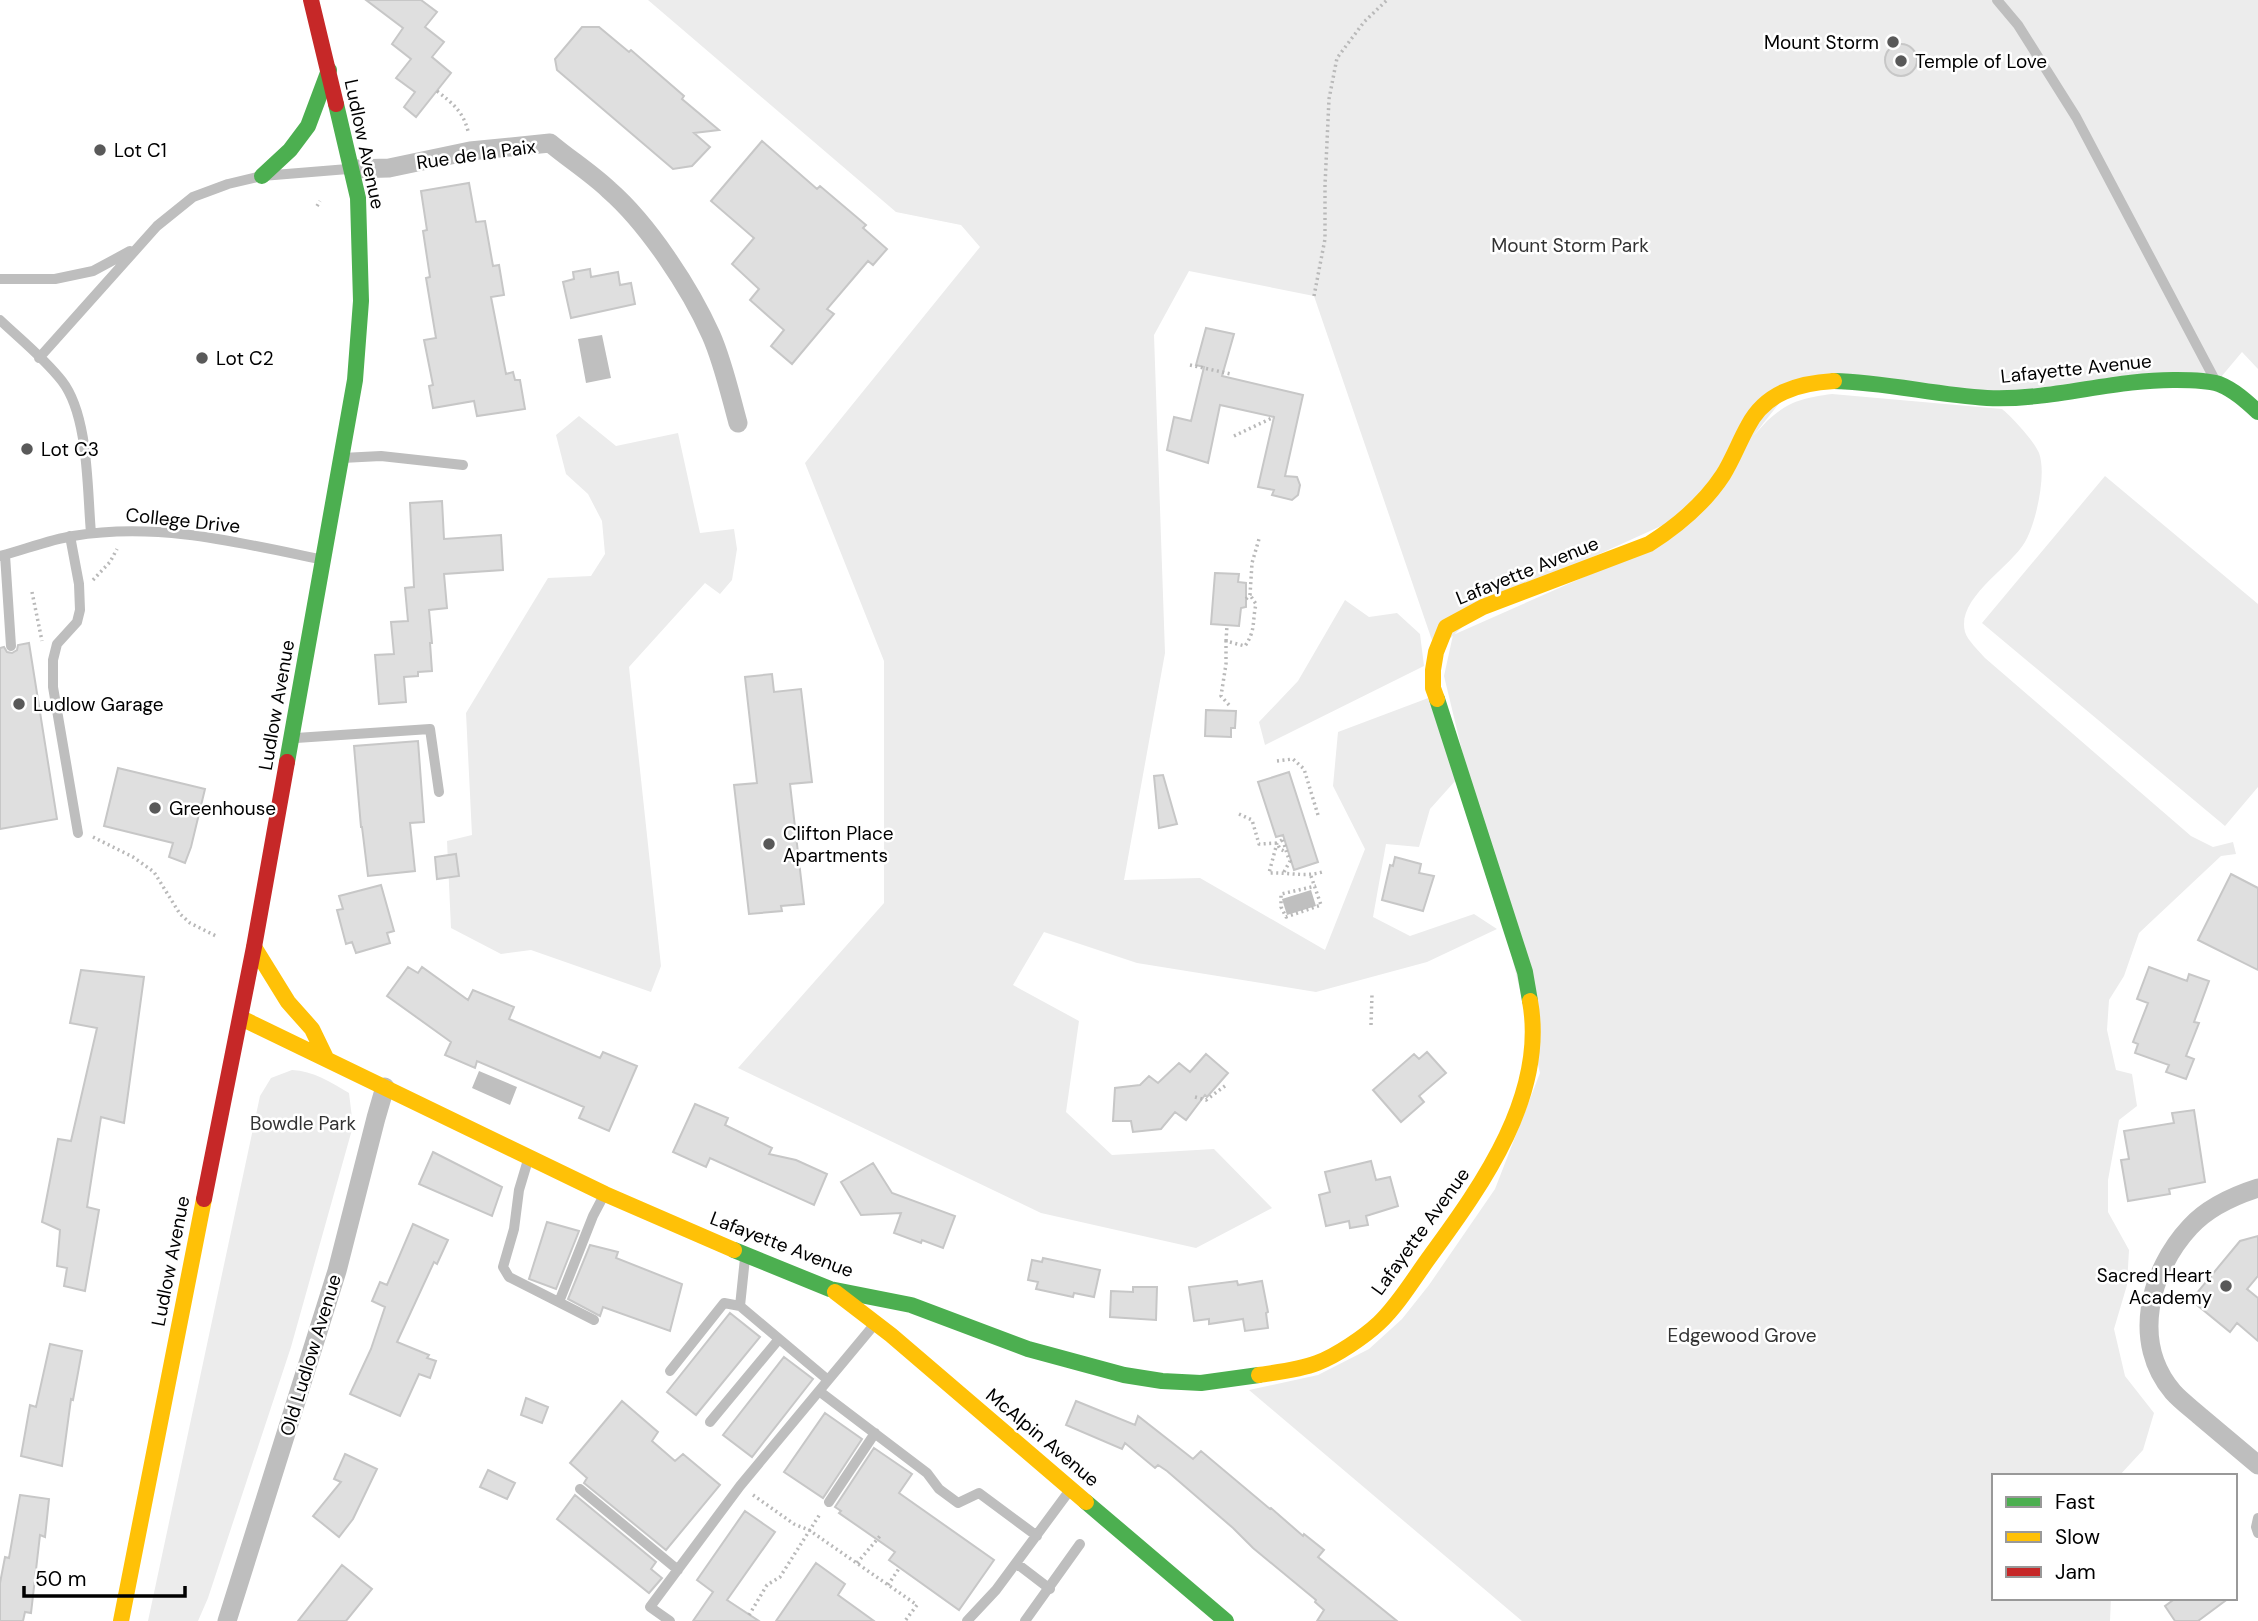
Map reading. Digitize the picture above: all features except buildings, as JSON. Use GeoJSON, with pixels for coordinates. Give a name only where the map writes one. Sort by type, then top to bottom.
{"type":"FeatureCollection","features":[{"type":"Feature","properties":{"kind":"street","name":"Ludlow Avenue"},"geometry":{"type":"LineString","coordinates":[[121,1621],[134,1544],[241,1018],[355,380],[361,301],[358,198],[311,0]]}},
{"type":"Feature","properties":{"kind":"street"},"geometry":{"type":"LineString","coordinates":[[262,176],[290,150],[308,126],[329,70]]}},
{"type":"Feature","properties":{"kind":"street","name":"Rue de la Paix"},"geometry":{"type":"LineString","coordinates":[[352,169],[389,168],[470,151],[550,144],[610,191],[645,229],[668,262],[692,298],[712,337],[738,423]]}},
{"type":"Feature","properties":{"kind":"street","name":"Lafayette Avenue"},"geometry":{"type":"LineString","coordinates":[[241,1018],[605,1194],[830,1289],[911,1305],[1028,1349],[1125,1375],[1163,1381],[1201,1383],[1274,1373],[1317,1363],[1349,1345],[1378,1322],[1404,1292],[1463,1211],[1485,1177],[1520,1104],[1532,1058],[1532,1010],[1525,972],[1433,688],[1436,652],[1446,626],[1483,607],[1648,544],[1672,530],[1694,512],[1714,488],[1730,463],[1746,425],[1758,409],[1773,396],[1791,387],[1811,383],[1859,382],[1983,397],[2013,398],[2153,379],[2216,383],[2235,393],[2258,412]]}},
{"type":"Feature","properties":{"kind":"street"},"geometry":{"type":"LineString","coordinates":[[254,947],[288,1002],[312,1030],[326,1058]]}},
{"type":"Feature","properties":{"kind":"street","name":"Old Ludlow Avenue"},"geometry":{"type":"LineString","coordinates":[[227,1621],[337,1271],[385,1087]]}},
{"type":"Feature","properties":{"kind":"street"},"geometry":{"type":"LineString","coordinates":[[2258,1188],[2237,1195],[2213,1208],[2191,1226],[2173,1247],[2156,1284],[2148,1325],[2160,1373],[2173,1393],[2258,1465]]}},
{"type":"Feature","properties":{"kind":"street","name":"McAlpin Avenue"},"geometry":{"type":"LineString","coordinates":[[830,1289],[876,1324],[1226,1621]]}},
{"type":"Feature","properties":{"kind":"lane"},"geometry":{"type":"LineString","coordinates":[[1997,0],[2018,25],[2076,117],[2216,383]]}},
{"type":"Feature","properties":{"kind":"lane"},"geometry":{"type":"LineString","coordinates":[[39,358],[157,226],[193,197],[228,184],[262,176],[352,169]]}},
{"type":"Feature","properties":{"kind":"lane"},"geometry":{"type":"LineString","coordinates":[[0,279],[55,279],[93,271],[137,248]]}},
{"type":"Feature","properties":{"kind":"lane"},"geometry":{"type":"LineString","coordinates":[[0,320],[61,380],[75,402],[80,421],[91,533]]}},
{"type":"Feature","properties":{"kind":"lane"},"geometry":{"type":"LineString","coordinates":[[342,458],[381,456],[463,465]]}},
{"type":"Feature","properties":{"kind":"lane","name":"College Drive"},"geometry":{"type":"LineString","coordinates":[[2,556],[70,536],[122,530],[151,530],[203,536],[322,560]]}},
{"type":"Feature","properties":{"kind":"lane"},"geometry":{"type":"LineString","coordinates":[[70,536],[79,584],[80,610],[77,622],[57,644],[53,660],[52,687],[78,833]]}},
{"type":"Feature","properties":{"kind":"lane"},"geometry":{"type":"LineString","coordinates":[[2,556],[11,646]]}},
{"type":"Feature","properties":{"kind":"lane"},"geometry":{"type":"LineString","coordinates":[[292,738],[430,729],[439,792]]}},
{"type":"Feature","properties":{"kind":"lane"},"geometry":{"type":"LineString","coordinates":[[529,1156],[519,1190],[514,1229],[502,1267],[509,1277],[594,1320]]}},
{"type":"Feature","properties":{"kind":"lane"},"geometry":{"type":"LineString","coordinates":[[559,1303],[593,1216],[605,1194]]}},
{"type":"Feature","properties":{"kind":"lane"},"geometry":{"type":"LineString","coordinates":[[740,1306],[745,1255]]}},
{"type":"Feature","properties":{"kind":"lane"},"geometry":{"type":"LineString","coordinates":[[670,1371],[724,1303],[740,1306],[828,1380]]}},
{"type":"Feature","properties":{"kind":"lane"},"geometry":{"type":"LineString","coordinates":[[670,1621],[650,1607],[740,1486],[876,1324]]}},
{"type":"Feature","properties":{"kind":"lane"},"geometry":{"type":"LineString","coordinates":[[710,1422],[779,1339]]}},
{"type":"Feature","properties":{"kind":"lane"},"geometry":{"type":"LineString","coordinates":[[819,1391],[928,1473],[939,1489],[958,1503],[979,1493],[1037,1536]]}},
{"type":"Feature","properties":{"kind":"lane"},"geometry":{"type":"LineString","coordinates":[[829,1502],[875,1433]]}},
{"type":"Feature","properties":{"kind":"lane"},"geometry":{"type":"LineString","coordinates":[[580,1489],[678,1570]]}},
{"type":"Feature","properties":{"kind":"lane"},"geometry":{"type":"LineString","coordinates":[[967,1621],[996,1590],[1072,1489]]}},
{"type":"Feature","properties":{"kind":"lane"},"geometry":{"type":"LineString","coordinates":[[2258,1518],[2258,1534]]}},
{"type":"Feature","properties":{"kind":"lane"},"geometry":{"type":"LineString","coordinates":[[1025,1621],[1080,1544]]}},
{"type":"Feature","properties":{"kind":"lane"},"geometry":{"type":"LineString","coordinates":[[1016,1563],[1050,1589]]}},
{"type":"Feature","properties":{"kind":"path"},"geometry":{"type":"LineString","coordinates":[[1314,296],[1325,239],[1329,99],[1337,58],[1364,22],[1387,0]]}},
{"type":"Feature","properties":{"kind":"path"},"geometry":{"type":"LineString","coordinates":[[437,91],[459,108],[469,133]]}},
{"type":"Feature","properties":{"kind":"path"},"geometry":{"type":"LineString","coordinates":[[317,206],[320,201]]}},
{"type":"Feature","properties":{"kind":"path"},"geometry":{"type":"LineString","coordinates":[[1190,365],[1231,374]]}},
{"type":"Feature","properties":{"kind":"path"},"geometry":{"type":"LineString","coordinates":[[1234,436],[1274,417]]}},
{"type":"Feature","properties":{"kind":"path"},"geometry":{"type":"LineString","coordinates":[[1226,641],[1245,646],[1253,634],[1256,604],[1251,595],[1252,563],[1259,539]]}},
{"type":"Feature","properties":{"kind":"path"},"geometry":{"type":"LineString","coordinates":[[92,582],[110,562],[117,549]]}},
{"type":"Feature","properties":{"kind":"path"},"geometry":{"type":"LineString","coordinates":[[1246,599],[1251,595]]}},
{"type":"Feature","properties":{"kind":"path"},"geometry":{"type":"LineString","coordinates":[[1227,625],[1226,664],[1220,696],[1228,705]]}},
{"type":"Feature","properties":{"kind":"path"},"geometry":{"type":"LineString","coordinates":[[1277,761],[1293,759],[1304,769],[1318,814]]}},
{"type":"Feature","properties":{"kind":"path"},"geometry":{"type":"LineString","coordinates":[[1239,814],[1252,820],[1259,844],[1277,843],[1282,839],[1284,851],[1290,861],[1284,872]]}},
{"type":"Feature","properties":{"kind":"path"},"geometry":{"type":"LineString","coordinates":[[78,833],[99,839],[154,872],[180,914],[190,923],[216,936]]}},
{"type":"Feature","properties":{"kind":"path"},"geometry":{"type":"LineString","coordinates":[[1277,843],[1269,873],[1311,876],[1325,871]]}},
{"type":"Feature","properties":{"kind":"path"},"geometry":{"type":"LineString","coordinates":[[1311,876],[1316,886],[1321,905],[1286,918],[1281,907],[1281,894],[1316,886]]}},
{"type":"Feature","properties":{"kind":"path"},"geometry":{"type":"LineString","coordinates":[[1371,1026],[1372,993]]}},
{"type":"Feature","properties":{"kind":"path"},"geometry":{"type":"LineString","coordinates":[[1195,1097],[1206,1100],[1225,1086]]}},
{"type":"Feature","properties":{"kind":"path"},"geometry":{"type":"LineString","coordinates":[[740,1486],[917,1605],[908,1620]]}},
{"type":"Feature","properties":{"kind":"path"},"geometry":{"type":"LineString","coordinates":[[749,1615],[767,1585],[780,1577],[829,1502]]}},
{"type":"Feature","properties":{"kind":"path"},"geometry":{"type":"LineString","coordinates":[[857,1563],[880,1536]]}},
{"type":"Feature","properties":{"kind":"path"},"geometry":{"type":"LineString","coordinates":[[888,1584],[900,1567]]}},
{"type":"Feature","properties":{"kind":"green space","name":"Mount Storm Park"},"geometry":{"type":"Polygon","coordinates":[[[648,0],[2258,0],[2258,369],[2242,352],[2216,383],[2013,398],[1792,387],[1694,511],[1483,607],[1436,652],[1314,296],[1189,271],[1154,335],[1165,653],[1124,880],[1200,878],[1325,950],[1365,849],[1333,786],[1338,732],[1431,697],[1456,780],[1430,809],[1419,847],[1386,844],[1373,917],[1410,936],[1474,914],[1497,929],[1427,962],[1316,992],[1137,963],[1044,932],[1013,985],[1079,1021],[1066,1112],[1112,1155],[1214,1149],[1272,1208],[1196,1248],[1041,1213],[738,1068],[884,903],[884,661],[805,463],[980,247],[961,225],[896,212],[648,0]]]}},
{"type":"Feature","properties":{"kind":"green space","name":"Edgewood Grove"},"geometry":{"type":"Polygon","coordinates":[[[1832,394],[2002,409],[2011,417],[2039,453],[2042,473],[2036,511],[2029,534],[2018,552],[1976,595],[1968,607],[1964,619],[1966,635],[1985,658],[2191,836],[2213,847],[2233,842],[2236,854],[2221,856],[2139,933],[2124,976],[2109,1000],[2107,1030],[2116,1070],[2132,1074],[2137,1106],[2119,1120],[2108,1180],[2108,1212],[2129,1250],[2127,1285],[2114,1329],[2125,1376],[2154,1413],[2143,1450],[2121,1474],[1992,1474],[1992,1600],[2111,1600],[2110,1621],[1522,1621],[1249,1390],[1318,1375],[1369,1349],[1402,1319],[1429,1285],[1495,1189],[1540,1073],[1444,676],[1453,635],[1652,547],[1767,421],[1782,409],[1813,397],[1832,394]]]}},
{"type":"Feature","properties":{"kind":"green space"},"geometry":{"type":"Polygon","coordinates":[[[579,416],[616,446],[678,433],[700,533],[734,529],[737,549],[732,580],[720,594],[705,583],[629,667],[661,966],[651,992],[531,950],[501,954],[451,928],[447,841],[472,835],[466,713],[548,578],[591,576],[605,554],[602,521],[588,494],[566,474],[556,435],[579,416]]]}},
{"type":"Feature","properties":{"kind":"green space"},"geometry":{"type":"Polygon","coordinates":[[[2105,476],[2258,604],[2258,787],[2225,826],[1982,623],[2105,476]]]}},
{"type":"Feature","properties":{"kind":"green space"},"geometry":{"type":"Polygon","coordinates":[[[1345,600],[1369,617],[1397,613],[1420,634],[1424,666],[1265,745],[1259,722],[1298,681],[1345,600]]]}},
{"type":"Feature","properties":{"kind":"green space","name":"Bowdle Park"},"geometry":{"type":"Polygon","coordinates":[[[292,1070],[315,1075],[349,1093],[353,1126],[291,1347],[208,1598],[198,1621],[148,1621],[260,1096],[271,1078],[292,1070]]]}},
{"type":"Feature","properties":{"kind":"shaded area"},"geometry":{"type":"Polygon","coordinates":[[[602,335],[611,378],[586,383],[578,339],[602,335]]]}},
{"type":"Feature","properties":{"kind":"shaded area"},"geometry":{"type":"Polygon","coordinates":[[[1311,890],[1316,906],[1287,915],[1282,899],[1311,890]]]}},
{"type":"Feature","properties":{"kind":"shaded area"},"geometry":{"type":"Polygon","coordinates":[[[479,1071],[517,1087],[510,1105],[472,1088],[479,1071]]]}},
{"type":"Feature","properties":{"kind":"traffic: fast"},"geometry":{"type":"LineString","coordinates":[[262,176],[290,150],[308,126],[329,70]]}},
{"type":"Feature","properties":{"kind":"traffic: fast"},"geometry":{"type":"LineString","coordinates":[[287,762],[355,380],[361,301],[358,198],[336,104]]}},
{"type":"Feature","properties":{"kind":"traffic: fast"},"geometry":{"type":"LineString","coordinates":[[1834,381],[1987,398],[2011,398],[2129,383],[2198,380],[2224,386],[2258,412]]}},
{"type":"Feature","properties":{"kind":"traffic: fast"},"geometry":{"type":"LineString","coordinates":[[1437,699],[1525,972],[1530,1001]]}},
{"type":"Feature","properties":{"kind":"traffic: fast"},"geometry":{"type":"LineString","coordinates":[[734,1250],[830,1289],[911,1305],[1028,1349],[1124,1375],[1201,1383],[1259,1375]]}},
{"type":"Feature","properties":{"kind":"traffic: fast"},"geometry":{"type":"LineString","coordinates":[[1086,1502],[1226,1621]]}},
{"type":"Feature","properties":{"kind":"traffic: slow"},"geometry":{"type":"LineString","coordinates":[[1437,699],[1433,688],[1433,670],[1436,652],[1446,627],[1483,607],[1649,544],[1681,521],[1708,495],[1730,463],[1748,426],[1764,405],[1795,387],[1834,381]]}},
{"type":"Feature","properties":{"kind":"traffic: slow"},"geometry":{"type":"LineString","coordinates":[[254,947],[288,1002],[312,1029],[326,1058]]}},
{"type":"Feature","properties":{"kind":"traffic: slow"},"geometry":{"type":"LineString","coordinates":[[1259,1375],[1325,1360],[1358,1340],[1393,1308],[1471,1198],[1506,1136],[1520,1104],[1529,1070],[1533,1036],[1530,1001]]}},
{"type":"Feature","properties":{"kind":"traffic: slow"},"geometry":{"type":"LineString","coordinates":[[241,1018],[605,1194],[734,1250]]}},
{"type":"Feature","properties":{"kind":"traffic: slow"},"geometry":{"type":"LineString","coordinates":[[121,1621],[204,1199]]}},
{"type":"Feature","properties":{"kind":"traffic: slow"},"geometry":{"type":"LineString","coordinates":[[835,1292],[891,1335],[1086,1502]]}},
{"type":"Feature","properties":{"kind":"traffic: jam"},"geometry":{"type":"LineString","coordinates":[[311,0],[336,104]]}},
{"type":"Feature","properties":{"kind":"traffic: jam"},"geometry":{"type":"LineString","coordinates":[[204,1199],[287,762]]}},
{"type":"Feature","properties":{"kind":"place","name":"Mount Storm"},"geometry":{"type":"Point","coordinates":[1893,42]}},
{"type":"Feature","properties":{"kind":"place","name":"Temple of Love"},"geometry":{"type":"Point","coordinates":[1901,61]}},
{"type":"Feature","properties":{"kind":"place","name":"Lot C1"},"geometry":{"type":"Point","coordinates":[100,150]}},
{"type":"Feature","properties":{"kind":"place","name":"Lot C2"},"geometry":{"type":"Point","coordinates":[202,358]}},
{"type":"Feature","properties":{"kind":"place","name":"Lot C3"},"geometry":{"type":"Point","coordinates":[27,449]}},
{"type":"Feature","properties":{"kind":"place","name":"Ludlow Garage"},"geometry":{"type":"Point","coordinates":[19,704]}},
{"type":"Feature","properties":{"kind":"place","name":"Greenhouse"},"geometry":{"type":"Point","coordinates":[155,808]}},
{"type":"Feature","properties":{"kind":"place","name":"Clifton Place Apartments"},"geometry":{"type":"Point","coordinates":[769,844]}},
{"type":"Feature","properties":{"kind":"place","name":"Sacred Heart Academy"},"geometry":{"type":"Point","coordinates":[2226,1286]}}]}
